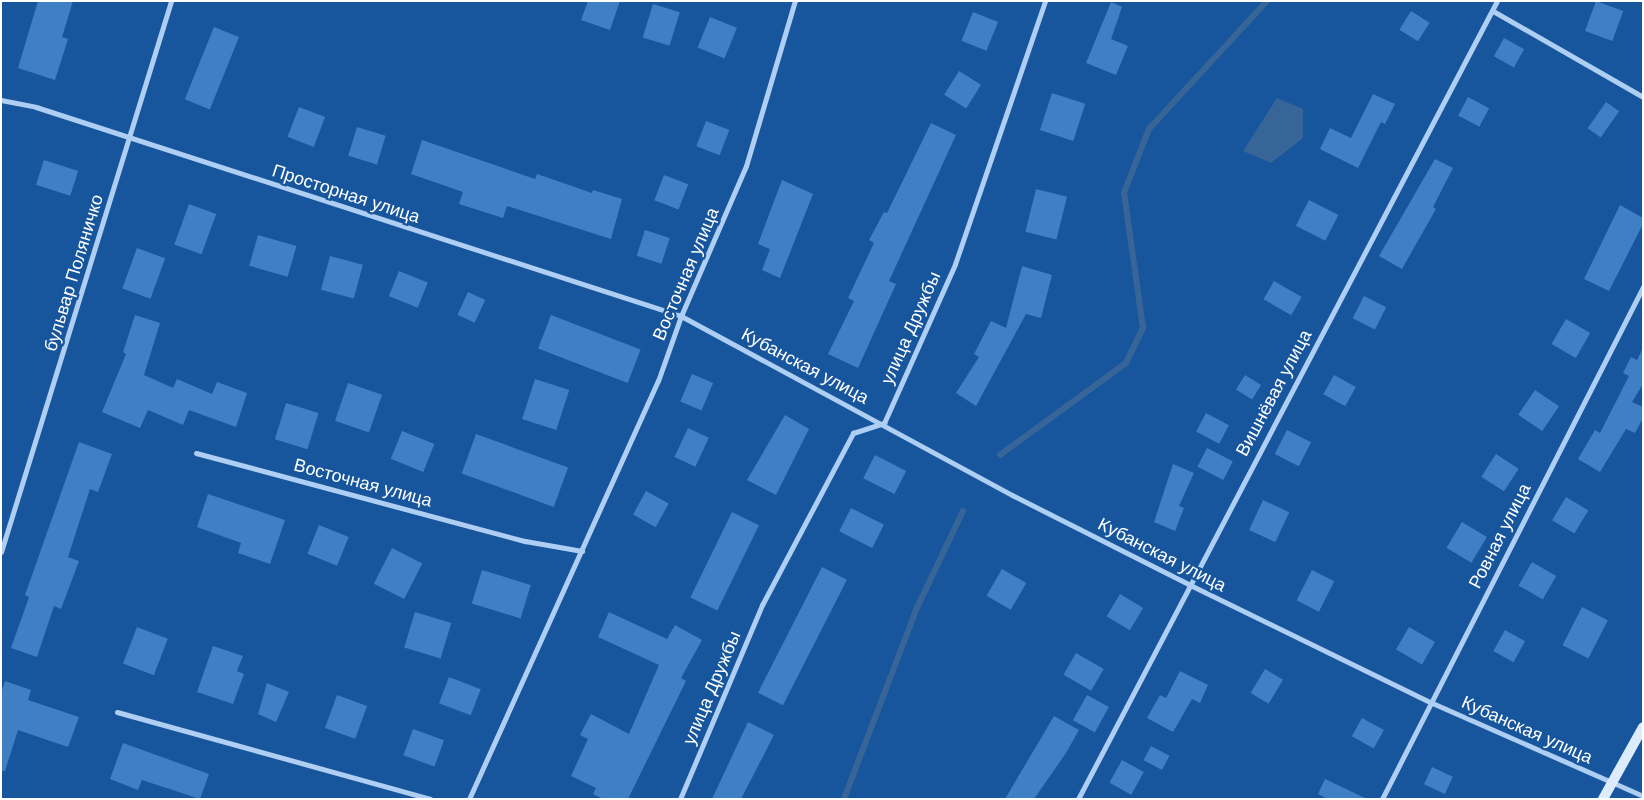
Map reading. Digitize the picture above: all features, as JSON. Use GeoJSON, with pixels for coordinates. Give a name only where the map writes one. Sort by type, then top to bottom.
{"type":"FeatureCollection","features":[{"type":"Feature","properties":{"kind":"main road"},"geometry":{"type":"LineString","coordinates":[[1603,799],[1643,727]]}},
{"type":"Feature","properties":{"kind":"street","name":"бульвар Поляничко"},"geometry":{"type":"LineString","coordinates":[[1,552],[130,139],[171,1]]}},
{"type":"Feature","properties":{"kind":"street","name":"Восточная улица"},"geometry":{"type":"LineString","coordinates":[[469,799],[658,381],[681,316],[746,166],[795,1]]}},
{"type":"Feature","properties":{"kind":"street","name":"улица Дружбы"},"geometry":{"type":"LineString","coordinates":[[680,799],[762,605],[853,433],[884,423],[955,264],[1045,1]]}},
{"type":"Feature","properties":{"kind":"street","name":"Вишнёвая улица"},"geometry":{"type":"LineString","coordinates":[[1078,799],[1188,584],[1497,1]]}},
{"type":"Feature","properties":{"kind":"street"},"geometry":{"type":"LineString","coordinates":[[1493,11],[1643,97]]}},
{"type":"Feature","properties":{"kind":"street","name":"Просторная улица"},"geometry":{"type":"LineString","coordinates":[[1,100],[36,107],[681,316]]}},
{"type":"Feature","properties":{"kind":"street","name":"Ровная улица"},"geometry":{"type":"LineString","coordinates":[[1382,799],[1643,287]]}},
{"type":"Feature","properties":{"kind":"street","name":"Кубанская улица"},"geometry":{"type":"LineString","coordinates":[[681,316],[884,423],[1012,495],[1188,584],[1430,702],[1611,784],[1643,796]]}},
{"type":"Feature","properties":{"kind":"street","name":"Восточная улица"},"geometry":{"type":"LineString","coordinates":[[196,453],[525,541],[582,551]]}},
{"type":"Feature","properties":{"kind":"street"},"geometry":{"type":"LineString","coordinates":[[117,712],[430,799]]}},
{"type":"Feature","properties":{"kind":"water"},"geometry":{"type":"Polygon","coordinates":[[[1277,98],[1303,109],[1303,138],[1271,163],[1243,151],[1277,98]]]}},
{"type":"Feature","properties":{"kind":"building"},"geometry":{"type":"Polygon","coordinates":[[[38,1],[73,1],[62,37],[68,39],[55,80],[18,68],[38,1]]]}},
{"type":"Feature","properties":{"kind":"building"},"geometry":{"type":"Polygon","coordinates":[[[588,1],[620,1],[610,30],[581,20],[588,1]]]}},
{"type":"Feature","properties":{"kind":"building"},"geometry":{"type":"Polygon","coordinates":[[[1596,1],[1623,11],[1612,41],[1585,31],[1596,1]]]}},
{"type":"Feature","properties":{"kind":"building"},"geometry":{"type":"Polygon","coordinates":[[[1111,2],[1122,7],[1111,39],[1128,46],[1116,75],[1086,63],[1111,2]]]}},
{"type":"Feature","properties":{"kind":"building"},"geometry":{"type":"Polygon","coordinates":[[[653,4],[680,12],[670,46],[643,37],[653,4]]]}},
{"type":"Feature","properties":{"kind":"building"},"geometry":{"type":"Polygon","coordinates":[[[1411,11],[1430,23],[1418,41],[1399,30],[1411,11]]]}},
{"type":"Feature","properties":{"kind":"building"},"geometry":{"type":"Polygon","coordinates":[[[973,12],[998,22],[986,51],[961,41],[973,12]]]}},
{"type":"Feature","properties":{"kind":"building"},"geometry":{"type":"Polygon","coordinates":[[[710,17],[737,28],[725,58],[698,48],[710,17]]]}},
{"type":"Feature","properties":{"kind":"building"},"geometry":{"type":"Polygon","coordinates":[[[214,27],[239,37],[210,109],[185,99],[214,27]]]}},
{"type":"Feature","properties":{"kind":"building"},"geometry":{"type":"Polygon","coordinates":[[[1504,38],[1524,49],[1514,68],[1494,56],[1504,38]]]}},
{"type":"Feature","properties":{"kind":"building"},"geometry":{"type":"Polygon","coordinates":[[[959,71],[981,85],[966,109],[944,95],[959,71]]]}},
{"type":"Feature","properties":{"kind":"building"},"geometry":{"type":"Polygon","coordinates":[[[1052,93],[1085,104],[1073,141],[1040,130],[1052,93]]]}},
{"type":"Feature","properties":{"kind":"building"},"geometry":{"type":"Polygon","coordinates":[[[1373,94],[1395,104],[1385,124],[1381,122],[1358,168],[1320,149],[1330,128],[1351,138],[1373,94]]]}},
{"type":"Feature","properties":{"kind":"building"},"geometry":{"type":"Polygon","coordinates":[[[1468,97],[1489,108],[1479,127],[1458,116],[1468,97]]]}},
{"type":"Feature","properties":{"kind":"building"},"geometry":{"type":"Polygon","coordinates":[[[1606,102],[1619,111],[1601,137],[1588,128],[1606,102]]]}},
{"type":"Feature","properties":{"kind":"building"},"geometry":{"type":"Polygon","coordinates":[[[299,107],[325,117],[314,147],[288,137],[299,107]]]}},
{"type":"Feature","properties":{"kind":"building"},"geometry":{"type":"Polygon","coordinates":[[[706,121],[729,130],[720,155],[696,146],[706,121]]]}},
{"type":"Feature","properties":{"kind":"building"},"geometry":{"type":"Polygon","coordinates":[[[931,123],[956,135],[889,281],[896,284],[858,368],[828,354],[854,301],[848,298],[874,243],[869,240],[884,212],[887,213],[931,123]]]}},
{"type":"Feature","properties":{"kind":"building"},"geometry":{"type":"Polygon","coordinates":[[[357,127],[386,136],[377,164],[348,156],[357,127]]]}},
{"type":"Feature","properties":{"kind":"building"},"geometry":{"type":"Polygon","coordinates":[[[422,140],[535,179],[537,174],[592,193],[593,190],[622,199],[611,239],[507,206],[503,218],[459,204],[463,192],[411,174],[422,140]]]}},
{"type":"Feature","properties":{"kind":"building"},"geometry":{"type":"Polygon","coordinates":[[[1435,159],[1453,168],[1433,207],[1436,209],[1402,269],[1379,256],[1435,159]]]}},
{"type":"Feature","properties":{"kind":"building"},"geometry":{"type":"Polygon","coordinates":[[[44,160],[78,171],[70,196],[36,185],[44,160]]]}},
{"type":"Feature","properties":{"kind":"building"},"geometry":{"type":"Polygon","coordinates":[[[664,175],[688,184],[679,210],[654,200],[664,175]]]}},
{"type":"Feature","properties":{"kind":"building"},"geometry":{"type":"Polygon","coordinates":[[[782,180],[813,194],[780,278],[762,270],[770,249],[758,244],[782,180]]]}},
{"type":"Feature","properties":{"kind":"building"},"geometry":{"type":"Polygon","coordinates":[[[1036,189],[1067,197],[1056,239],[1025,232],[1036,189]]]}},
{"type":"Feature","properties":{"kind":"building"},"geometry":{"type":"Polygon","coordinates":[[[1309,200],[1338,215],[1325,241],[1296,226],[1309,200]]]}},
{"type":"Feature","properties":{"kind":"building"},"geometry":{"type":"Polygon","coordinates":[[[189,204],[216,214],[202,254],[174,244],[189,204]]]}},
{"type":"Feature","properties":{"kind":"building"},"geometry":{"type":"Polygon","coordinates":[[[1620,205],[1643,218],[1643,224],[1609,291],[1584,279],[1620,205]]]}},
{"type":"Feature","properties":{"kind":"building"},"geometry":{"type":"Polygon","coordinates":[[[645,230],[670,238],[661,264],[637,256],[645,230]]]}},
{"type":"Feature","properties":{"kind":"building"},"geometry":{"type":"Polygon","coordinates":[[[258,235],[296,246],[288,277],[249,266],[258,235]]]}},
{"type":"Feature","properties":{"kind":"building"},"geometry":{"type":"Polygon","coordinates":[[[137,248],[165,258],[150,299],[122,288],[137,248]]]}},
{"type":"Feature","properties":{"kind":"building"},"geometry":{"type":"Polygon","coordinates":[[[330,256],[363,265],[354,299],[321,290],[330,256]]]}},
{"type":"Feature","properties":{"kind":"building"},"geometry":{"type":"Polygon","coordinates":[[[1022,266],[1052,275],[1041,318],[1026,314],[976,406],[956,393],[979,357],[974,354],[991,321],[1006,328],[1022,266]]]}},
{"type":"Feature","properties":{"kind":"building"},"geometry":{"type":"Polygon","coordinates":[[[399,271],[428,283],[418,308],[389,296],[399,271]]]}},
{"type":"Feature","properties":{"kind":"building"},"geometry":{"type":"Polygon","coordinates":[[[1274,281],[1302,297],[1291,315],[1264,299],[1274,281]]]}},
{"type":"Feature","properties":{"kind":"building"},"geometry":{"type":"Polygon","coordinates":[[[468,292],[485,300],[475,323],[457,315],[468,292]]]}},
{"type":"Feature","properties":{"kind":"building"},"geometry":{"type":"Polygon","coordinates":[[[1364,296],[1386,307],[1375,330],[1353,318],[1364,296]]]}},
{"type":"Feature","properties":{"kind":"building"},"geometry":{"type":"Polygon","coordinates":[[[135,315],[160,323],[144,375],[173,388],[177,379],[212,394],[217,382],[247,393],[236,427],[189,410],[183,425],[148,410],[140,428],[102,412],[126,354],[123,352],[135,315]]]}},
{"type":"Feature","properties":{"kind":"building"},"geometry":{"type":"Polygon","coordinates":[[[551,315],[641,349],[628,383],[538,349],[551,315]]]}},
{"type":"Feature","properties":{"kind":"building"},"geometry":{"type":"Polygon","coordinates":[[[1566,319],[1590,333],[1576,358],[1552,344],[1566,319]]]}},
{"type":"Feature","properties":{"kind":"building"},"geometry":{"type":"Polygon","coordinates":[[[1643,348],[1643,384],[1632,402],[1643,407],[1643,418],[1635,433],[1626,429],[1600,472],[1578,459],[1595,430],[1600,433],[1629,376],[1623,373],[1631,357],[1637,360],[1643,348]]]}},
{"type":"Feature","properties":{"kind":"building"},"geometry":{"type":"Polygon","coordinates":[[[692,374],[713,383],[701,411],[680,402],[692,374]]]}},
{"type":"Feature","properties":{"kind":"building"},"geometry":{"type":"Polygon","coordinates":[[[1245,375],[1261,385],[1252,399],[1236,389],[1245,375]]]}},
{"type":"Feature","properties":{"kind":"building"},"geometry":{"type":"Polygon","coordinates":[[[1334,375],[1356,387],[1345,406],[1323,394],[1334,375]]]}},
{"type":"Feature","properties":{"kind":"building"},"geometry":{"type":"Polygon","coordinates":[[[535,379],[569,390],[556,430],[522,419],[535,379]]]}},
{"type":"Feature","properties":{"kind":"building"},"geometry":{"type":"Polygon","coordinates":[[[348,383],[382,395],[369,433],[335,421],[348,383]]]}},
{"type":"Feature","properties":{"kind":"building"},"geometry":{"type":"Polygon","coordinates":[[[1535,390],[1559,406],[1542,431],[1518,415],[1535,390]]]}},
{"type":"Feature","properties":{"kind":"building"},"geometry":{"type":"Polygon","coordinates":[[[286,403],[319,413],[307,449],[275,439],[286,403]]]}},
{"type":"Feature","properties":{"kind":"building"},"geometry":{"type":"Polygon","coordinates":[[[1206,413],[1229,425],[1219,444],[1196,432],[1206,413]]]}},
{"type":"Feature","properties":{"kind":"building"},"geometry":{"type":"Polygon","coordinates":[[[785,415],[809,429],[776,495],[747,480],[785,415]]]}},
{"type":"Feature","properties":{"kind":"building"},"geometry":{"type":"Polygon","coordinates":[[[688,428],[709,438],[695,467],[674,457],[688,428]]]}},
{"type":"Feature","properties":{"kind":"building"},"geometry":{"type":"Polygon","coordinates":[[[1287,430],[1311,442],[1299,466],[1275,454],[1287,430]]]}},
{"type":"Feature","properties":{"kind":"building"},"geometry":{"type":"Polygon","coordinates":[[[402,431],[434,444],[423,472],[391,459],[402,431]]]}},
{"type":"Feature","properties":{"kind":"building"},"geometry":{"type":"Polygon","coordinates":[[[476,434],[568,468],[554,507],[462,473],[476,434]]]}},
{"type":"Feature","properties":{"kind":"building"},"geometry":{"type":"Polygon","coordinates":[[[79,442],[112,454],[98,492],[90,489],[68,557],[79,561],[61,609],[54,606],[37,657],[11,648],[29,597],[25,595],[79,442]]]}},
{"type":"Feature","properties":{"kind":"building"},"geometry":{"type":"Polygon","coordinates":[[[1207,448],[1233,461],[1223,480],[1197,467],[1207,448]]]}},
{"type":"Feature","properties":{"kind":"building"},"geometry":{"type":"Polygon","coordinates":[[[1496,454],[1519,469],[1504,491],[1481,477],[1496,454]]]}},
{"type":"Feature","properties":{"kind":"building"},"geometry":{"type":"Polygon","coordinates":[[[875,455],[906,471],[894,494],[863,478],[875,455]]]}},
{"type":"Feature","properties":{"kind":"building"},"geometry":{"type":"Polygon","coordinates":[[[1173,464],[1194,473],[1179,506],[1184,508],[1175,531],[1154,522],[1173,464]]]}},
{"type":"Feature","properties":{"kind":"building"},"geometry":{"type":"Polygon","coordinates":[[[646,491],[669,504],[656,527],[633,515],[646,491]]]}},
{"type":"Feature","properties":{"kind":"building"},"geometry":{"type":"Polygon","coordinates":[[[208,494],[285,520],[270,564],[238,553],[241,543],[197,527],[208,494]]]}},
{"type":"Feature","properties":{"kind":"building"},"geometry":{"type":"Polygon","coordinates":[[[1566,497],[1588,510],[1574,534],[1552,520],[1566,497]]]}},
{"type":"Feature","properties":{"kind":"building"},"geometry":{"type":"Polygon","coordinates":[[[1263,500],[1289,512],[1275,542],[1249,530],[1263,500]]]}},
{"type":"Feature","properties":{"kind":"building"},"geometry":{"type":"Polygon","coordinates":[[[851,508],[884,525],[872,548],[839,531],[851,508]]]}},
{"type":"Feature","properties":{"kind":"building"},"geometry":{"type":"Polygon","coordinates":[[[732,512],[759,525],[717,611],[690,597],[732,512]]]}},
{"type":"Feature","properties":{"kind":"building"},"geometry":{"type":"Polygon","coordinates":[[[1462,522],[1487,537],[1471,563],[1447,548],[1462,522]]]}},
{"type":"Feature","properties":{"kind":"building"},"geometry":{"type":"Polygon","coordinates":[[[319,525],[349,537],[337,566],[307,554],[319,525]]]}},
{"type":"Feature","properties":{"kind":"building"},"geometry":{"type":"Polygon","coordinates":[[[392,548],[422,563],[404,599],[374,584],[392,548]]]}},
{"type":"Feature","properties":{"kind":"building"},"geometry":{"type":"Polygon","coordinates":[[[1532,562],[1556,576],[1543,599],[1518,585],[1532,562]]]}},
{"type":"Feature","properties":{"kind":"building"},"geometry":{"type":"Polygon","coordinates":[[[822,567],[847,580],[783,705],[758,693],[822,567]]]}},
{"type":"Feature","properties":{"kind":"building"},"geometry":{"type":"Polygon","coordinates":[[[1002,569],[1026,583],[1011,610],[986,596],[1002,569]]]}},
{"type":"Feature","properties":{"kind":"building"},"geometry":{"type":"Polygon","coordinates":[[[482,570],[531,585],[521,618],[472,603],[482,570]]]}},
{"type":"Feature","properties":{"kind":"building"},"geometry":{"type":"Polygon","coordinates":[[[1312,570],[1334,581],[1319,612],[1297,600],[1312,570]]]}},
{"type":"Feature","properties":{"kind":"building"},"geometry":{"type":"Polygon","coordinates":[[[1120,594],[1143,608],[1130,630],[1107,616],[1120,594]]]}},
{"type":"Feature","properties":{"kind":"building"},"geometry":{"type":"Polygon","coordinates":[[[1582,607],[1608,620],[1588,658],[1562,645],[1582,607]]]}},
{"type":"Feature","properties":{"kind":"building"},"geometry":{"type":"Polygon","coordinates":[[[415,612],[451,623],[441,658],[404,647],[415,612]]]}},
{"type":"Feature","properties":{"kind":"building"},"geometry":{"type":"Polygon","coordinates":[[[609,612],[667,639],[675,625],[702,640],[681,678],[686,681],[628,799],[603,799],[593,794],[596,788],[571,776],[588,739],[580,735],[591,714],[629,734],[659,665],[598,637],[609,612]]]}},
{"type":"Feature","properties":{"kind":"building"},"geometry":{"type":"Polygon","coordinates":[[[137,627],[168,639],[154,675],[123,663],[137,627]]]}},
{"type":"Feature","properties":{"kind":"building"},"geometry":{"type":"Polygon","coordinates":[[[1409,627],[1435,642],[1422,665],[1396,650],[1409,627]]]}},
{"type":"Feature","properties":{"kind":"building"},"geometry":{"type":"Polygon","coordinates":[[[1505,630],[1525,641],[1513,662],[1493,651],[1505,630]]]}},
{"type":"Feature","properties":{"kind":"building"},"geometry":{"type":"Polygon","coordinates":[[[213,646],[243,656],[237,671],[244,674],[233,704],[197,692],[213,646]]]}},
{"type":"Feature","properties":{"kind":"building"},"geometry":{"type":"Polygon","coordinates":[[[1076,653],[1104,669],[1091,691],[1064,675],[1076,653]]]}},
{"type":"Feature","properties":{"kind":"building"},"geometry":{"type":"Polygon","coordinates":[[[1265,669],[1283,680],[1269,704],[1251,693],[1265,669]]]}},
{"type":"Feature","properties":{"kind":"building"},"geometry":{"type":"Polygon","coordinates":[[[1180,671],[1208,685],[1200,703],[1192,699],[1173,732],[1147,718],[1160,695],[1166,698],[1180,671]]]}},
{"type":"Feature","properties":{"kind":"building"},"geometry":{"type":"Polygon","coordinates":[[[449,677],[481,689],[471,715],[439,703],[449,677]]]}},
{"type":"Feature","properties":{"kind":"building"},"geometry":{"type":"Polygon","coordinates":[[[5,681],[31,690],[28,700],[79,717],[68,747],[18,730],[5,771],[1,771],[1,693],[5,681]]]}},
{"type":"Feature","properties":{"kind":"building"},"geometry":{"type":"Polygon","coordinates":[[[267,683],[289,692],[276,722],[258,714],[267,683]]]}},
{"type":"Feature","properties":{"kind":"building"},"geometry":{"type":"Polygon","coordinates":[[[337,695],[367,706],[355,739],[325,728],[337,695]]]}},
{"type":"Feature","properties":{"kind":"building"},"geometry":{"type":"Polygon","coordinates":[[[1087,695],[1109,707],[1095,732],[1073,720],[1087,695]]]}},
{"type":"Feature","properties":{"kind":"building"},"geometry":{"type":"Polygon","coordinates":[[[1054,716],[1079,730],[1066,753],[1034,799],[1005,799],[1054,716]]]}},
{"type":"Feature","properties":{"kind":"building"},"geometry":{"type":"Polygon","coordinates":[[[1362,718],[1384,730],[1374,748],[1352,736],[1362,718]]]}},
{"type":"Feature","properties":{"kind":"building"},"geometry":{"type":"Polygon","coordinates":[[[748,722],[774,735],[741,799],[712,799],[748,722]]]}},
{"type":"Feature","properties":{"kind":"building"},"geometry":{"type":"Polygon","coordinates":[[[413,729],[444,740],[434,767],[403,755],[413,729]]]}},
{"type":"Feature","properties":{"kind":"building"},"geometry":{"type":"Polygon","coordinates":[[[123,743],[209,774],[200,799],[142,780],[138,790],[110,779],[123,743]]]}},
{"type":"Feature","properties":{"kind":"building"},"geometry":{"type":"Polygon","coordinates":[[[1151,746],[1170,756],[1162,770],[1143,760],[1151,746]]]}},
{"type":"Feature","properties":{"kind":"building"},"geometry":{"type":"Polygon","coordinates":[[[1122,760],[1144,772],[1131,795],[1109,783],[1122,760]]]}},
{"type":"Feature","properties":{"kind":"building"},"geometry":{"type":"Polygon","coordinates":[[[1432,767],[1453,777],[1445,794],[1424,784],[1432,767]]]}},
{"type":"Feature","properties":{"kind":"building"},"geometry":{"type":"Polygon","coordinates":[[[1325,779],[1367,799],[1328,799],[1318,794],[1325,779]]]}},
{"type":"Feature","properties":{"kind":"waterway"},"geometry":{"type":"LineString","coordinates":[[1000,455],[1126,363],[1143,328],[1124,193],[1149,129],[1267,1]]}},
{"type":"Feature","properties":{"kind":"waterway"},"geometry":{"type":"LineString","coordinates":[[844,799],[917,608],[963,511]]}}]}
